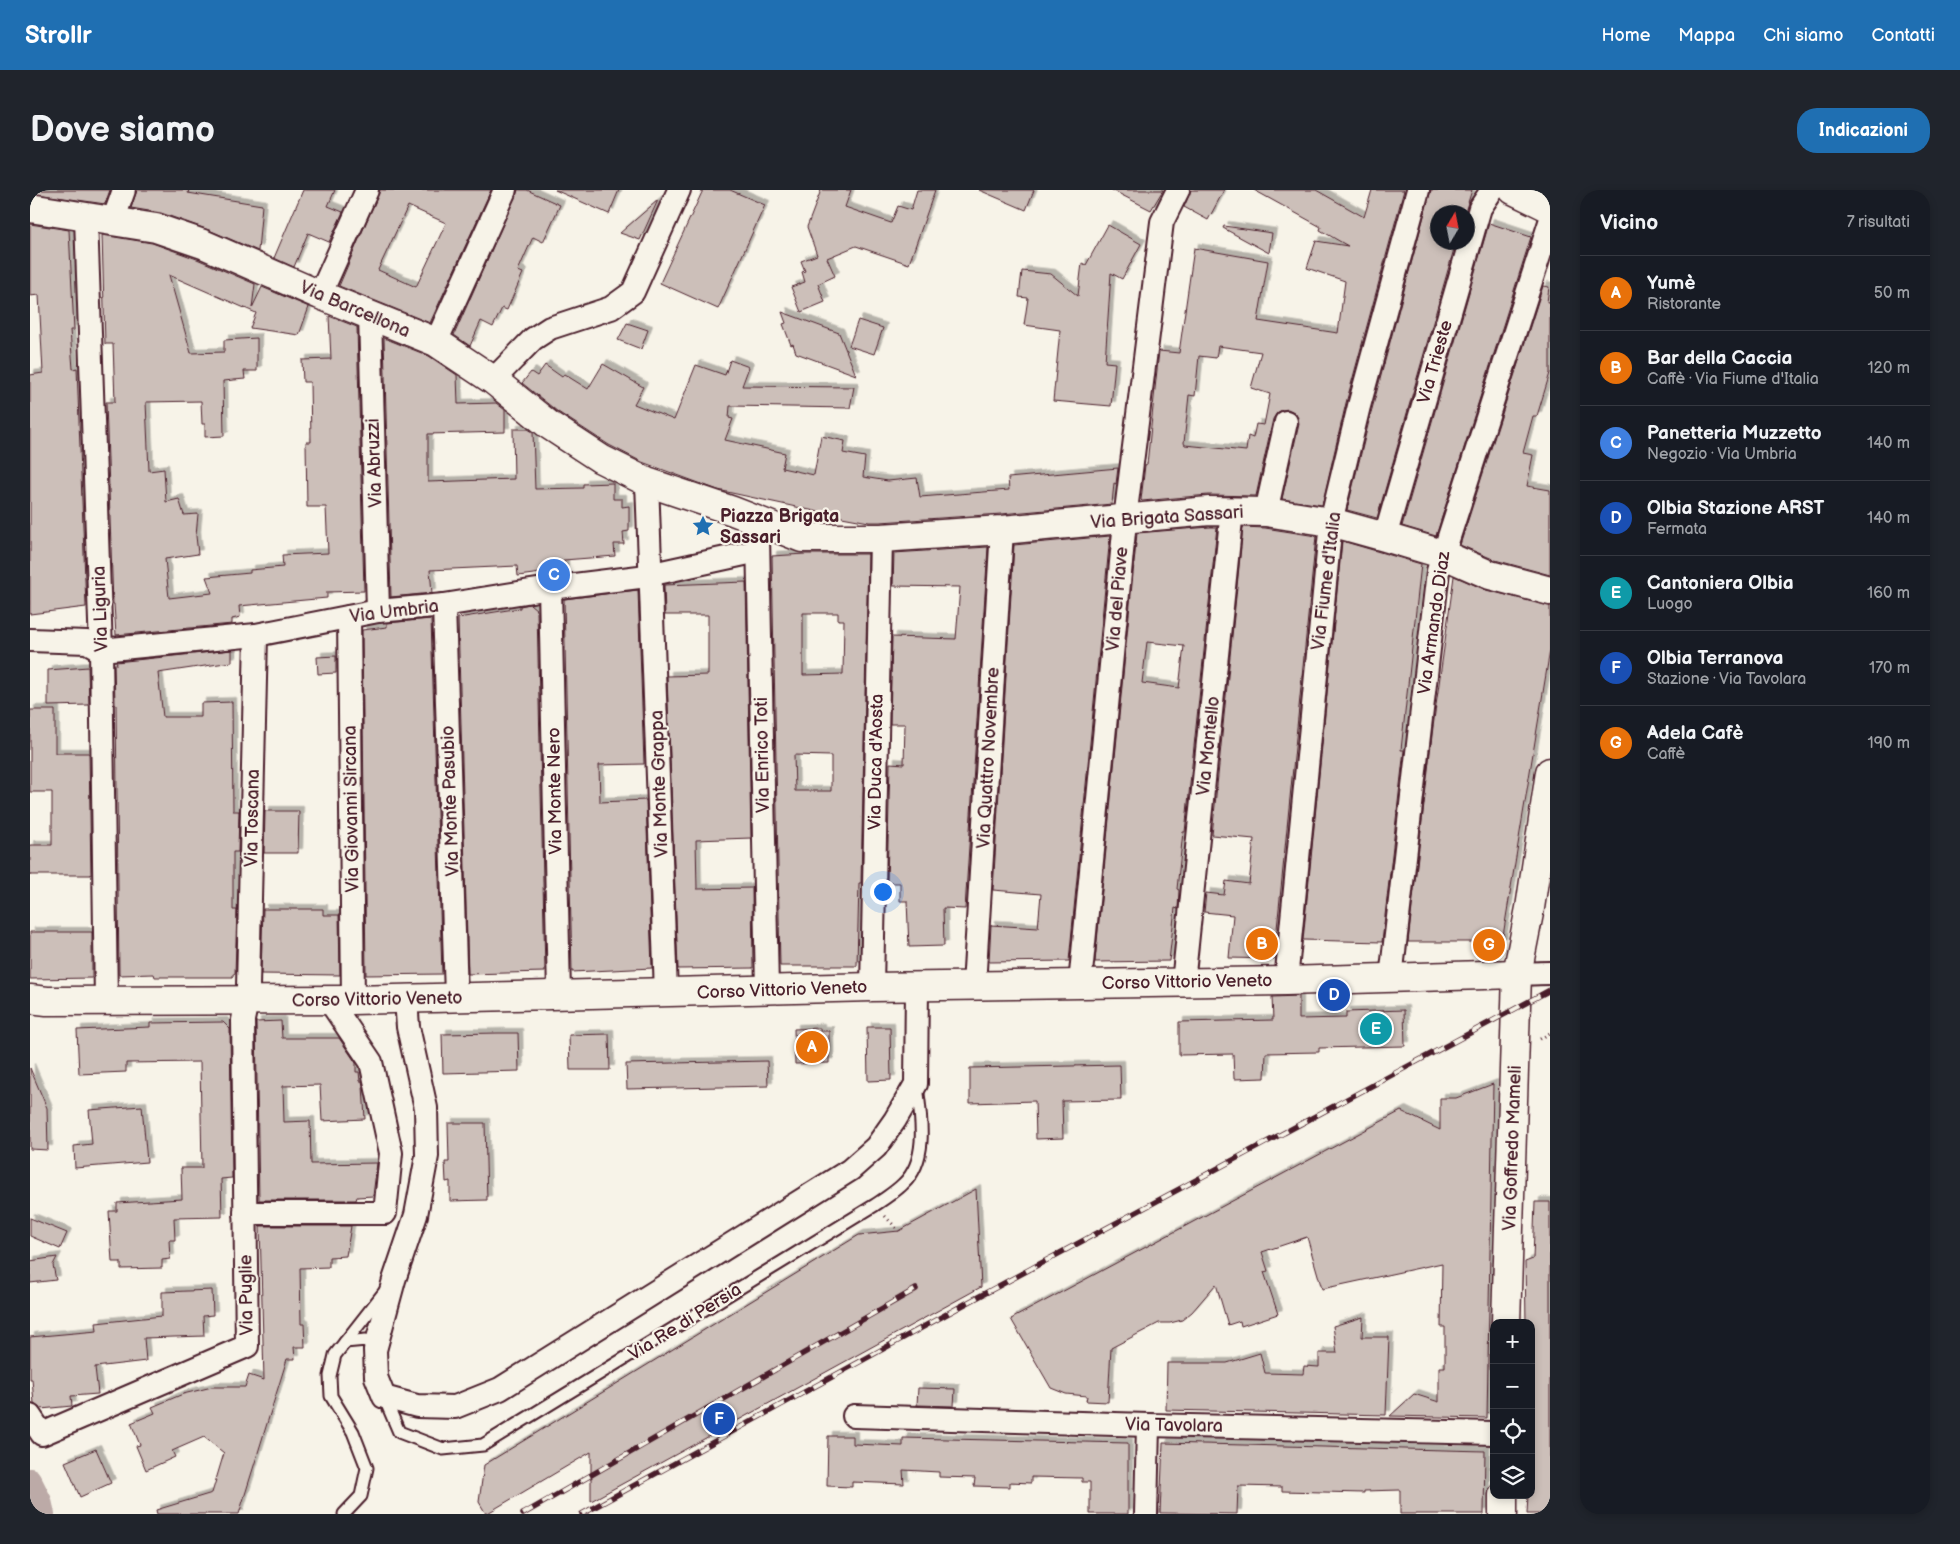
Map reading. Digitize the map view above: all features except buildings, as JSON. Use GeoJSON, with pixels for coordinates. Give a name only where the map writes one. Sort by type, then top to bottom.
{"type":"FeatureCollection","features":[{"type":"Feature","properties":{"kind":"main road"},"geometry":{"type":"LineString","coordinates":[[1513,190],[1550,208]]}},
{"type":"Feature","properties":{"kind":"main road","name":"Via Barcellona"},"geometry":{"type":"LineString","coordinates":[[30,208],[156,228],[203,244],[320,295],[436,342],[493,380],[556,430],[601,459],[647,482],[802,538]]}},
{"type":"Feature","properties":{"kind":"main road","name":"Via Brigata Sassari"},"geometry":{"type":"LineString","coordinates":[[802,538],[881,538],[1002,530],[1232,510],[1266,512],[1331,522],[1385,537],[1442,554],[1490,575],[1550,591]]}},
{"type":"Feature","properties":{"kind":"main road","name":"Via Goffredo Mameli"},"geometry":{"type":"LineString","coordinates":[[1506,1319],[1518,974],[1530,908],[1550,772]]}},
{"type":"Feature","properties":{"kind":"main road","name":"Corso Vittorio Veneto"},"geometry":{"type":"LineString","coordinates":[[36,1002],[406,999],[872,987],[917,988],[1286,981],[1518,974]]}},
{"type":"Feature","properties":{"kind":"main road"},"geometry":{"type":"LineString","coordinates":[[1502,1514],[1503,1499]]}},
{"type":"Feature","properties":{"kind":"street"},"geometry":{"type":"LineString","coordinates":[[113,221],[124,190]]}},
{"type":"Feature","properties":{"kind":"street"},"geometry":{"type":"LineString","coordinates":[[320,295],[367,190]]}},
{"type":"Feature","properties":{"kind":"street"},"geometry":{"type":"LineString","coordinates":[[436,342],[505,190]]}},
{"type":"Feature","properties":{"kind":"street"},"geometry":{"type":"LineString","coordinates":[[493,380],[533,340],[550,328],[611,308],[633,292],[679,190]]}},
{"type":"Feature","properties":{"kind":"street","name":"Via del Piave"},"geometry":{"type":"LineString","coordinates":[[1080,984],[1125,518],[1162,222],[1178,190]]}},
{"type":"Feature","properties":{"kind":"street","name":"Via Fiume d'Italia"},"geometry":{"type":"LineString","coordinates":[[1286,981],[1331,522],[1358,406],[1418,190]]}},
{"type":"Feature","properties":{"kind":"street","name":"Via Trieste"},"geometry":{"type":"LineString","coordinates":[[1385,537],[1480,208],[1492,190]]}},
{"type":"Feature","properties":{"kind":"street","name":"Via Liguria"},"geometry":{"type":"LineString","coordinates":[[86,218],[101,650],[106,1001]]}},
{"type":"Feature","properties":{"kind":"street","name":"Via Armando Diaz"},"geometry":{"type":"LineString","coordinates":[[1391,978],[1438,571],[1550,222]]}},
{"type":"Feature","properties":{"kind":"street","name":"Via Abruzzi"},"geometry":{"type":"LineString","coordinates":[[370,315],[378,611]]}},
{"type":"Feature","properties":{"kind":"street"},"geometry":{"type":"LineString","coordinates":[[1266,512],[1286,422]]}},
{"type":"Feature","properties":{"kind":"street"},"geometry":{"type":"LineString","coordinates":[[647,482],[652,575]]}},
{"type":"Feature","properties":{"kind":"street","name":"Via Montello"},"geometry":{"type":"LineString","coordinates":[[1184,983],[1232,510]]}},
{"type":"Feature","properties":{"kind":"street","name":"Via Enrico Toti"},"geometry":{"type":"LineString","coordinates":[[758,521],[767,990]]}},
{"type":"Feature","properties":{"kind":"street","name":"Via Quattro Novembre"},"geometry":{"type":"LineString","coordinates":[[974,986],[1002,530]]}},
{"type":"Feature","properties":{"kind":"street","name":"Via Duca d'Aosta"},"geometry":{"type":"LineString","coordinates":[[872,987],[881,538]]}},
{"type":"Feature","properties":{"kind":"street","name":"Via Umbria"},"geometry":{"type":"LineString","coordinates":[[30,640],[87,642],[101,650],[256,634],[378,611],[444,605],[550,588],[652,575],[758,551]]}},
{"type":"Feature","properties":{"kind":"street","name":"Via Monte Grappa"},"geometry":{"type":"LineString","coordinates":[[652,575],[666,993]]}},
{"type":"Feature","properties":{"kind":"street","name":"Via Monte Nero"},"geometry":{"type":"LineString","coordinates":[[550,588],[559,994]]}},
{"type":"Feature","properties":{"kind":"street","name":"Via Monte Pasubio"},"geometry":{"type":"LineString","coordinates":[[444,605],[456,997]]}},
{"type":"Feature","properties":{"kind":"street","name":"Via Giovanni Sircana"},"geometry":{"type":"LineString","coordinates":[[341,1000],[349,617]]}},
{"type":"Feature","properties":{"kind":"street","name":"Via Toscana"},"geometry":{"type":"LineString","coordinates":[[247,1001],[256,634]]}},
{"type":"Feature","properties":{"kind":"street"},"geometry":{"type":"LineString","coordinates":[[1518,974],[1550,973]]}},
{"type":"Feature","properties":{"kind":"street","name":"Via Re di Persia"},"geometry":{"type":"LineString","coordinates":[[406,999],[408,1027],[426,1108],[426,1156],[416,1215],[394,1280],[375,1350],[376,1377],[384,1397],[417,1406],[455,1408],[500,1389],[850,1170],[876,1147],[895,1120],[916,1084],[917,988]]}},
{"type":"Feature","properties":{"kind":"street"},"geometry":{"type":"LineString","coordinates":[[245,1213],[385,1213],[392,1153],[371,1062],[341,1000]]}},
{"type":"Feature","properties":{"kind":"street","name":"Via Puglie"},"geometry":{"type":"LineString","coordinates":[[30,1416],[42,1434],[247,1346],[243,1020],[247,1001]]}},
{"type":"Feature","properties":{"kind":"street","name":"Via Tavolara"},"geometry":{"type":"LineString","coordinates":[[854,1416],[1490,1433]]}},
{"type":"Feature","properties":{"kind":"street"},"geometry":{"type":"LineString","coordinates":[[1146,1514],[1148,1425]]}},
{"type":"Feature","properties":{"kind":"lane","name":"Via Re di Persia"},"geometry":{"type":"LineString","coordinates":[[384,1397],[399,1432],[443,1449],[483,1445],[875,1205],[904,1184],[918,1162],[922,1124],[916,1084]]}},
{"type":"Feature","properties":{"kind":"lane"},"geometry":{"type":"LineString","coordinates":[[344,1514],[361,1496],[367,1468],[352,1432],[331,1396],[330,1376],[335,1355],[394,1280]]}},
{"type":"Feature","properties":{"kind":"lane"},"geometry":{"type":"LineString","coordinates":[[345,1342],[366,1340],[375,1350]]}},
{"type":"Feature","properties":{"kind":"waterway"},"geometry":{"type":"LineString","coordinates":[[30,1479],[41,1501],[44,1514]]}},
{"type":"Feature","properties":{"kind":"railway"},"geometry":{"type":"LineString","coordinates":[[582,1514],[965,1304],[1550,990]]}},
{"type":"Feature","properties":{"kind":"railway"},"geometry":{"type":"LineString","coordinates":[[523,1514],[916,1289]]}},
{"type":"Feature","properties":{"kind":"place","name":"Piazza Brigata Sassari"},"geometry":{"type":"Point","coordinates":[703,526]}},
{"type":"Feature","properties":{"kind":"place","name":"Panetteria Muzzetto"},"geometry":{"type":"Point","coordinates":[554,575]}},
{"type":"Feature","properties":{"kind":"place","name":"Bar della Caccia"},"geometry":{"type":"Point","coordinates":[1262,944]}},
{"type":"Feature","properties":{"kind":"place","name":"Adela Cafè"},"geometry":{"type":"Point","coordinates":[1489,945]}},
{"type":"Feature","properties":{"kind":"place","name":"Olbia Stazione ARST"},"geometry":{"type":"Point","coordinates":[1334,995]}},
{"type":"Feature","properties":{"kind":"place","name":"Cantoniera Olbia"},"geometry":{"type":"Point","coordinates":[1376,1029]}},
{"type":"Feature","properties":{"kind":"place","name":"Yumè"},"geometry":{"type":"Point","coordinates":[812,1047]}},
{"type":"Feature","properties":{"kind":"place","name":"Olbia Terranova"},"geometry":{"type":"Point","coordinates":[719,1419]}}]}
